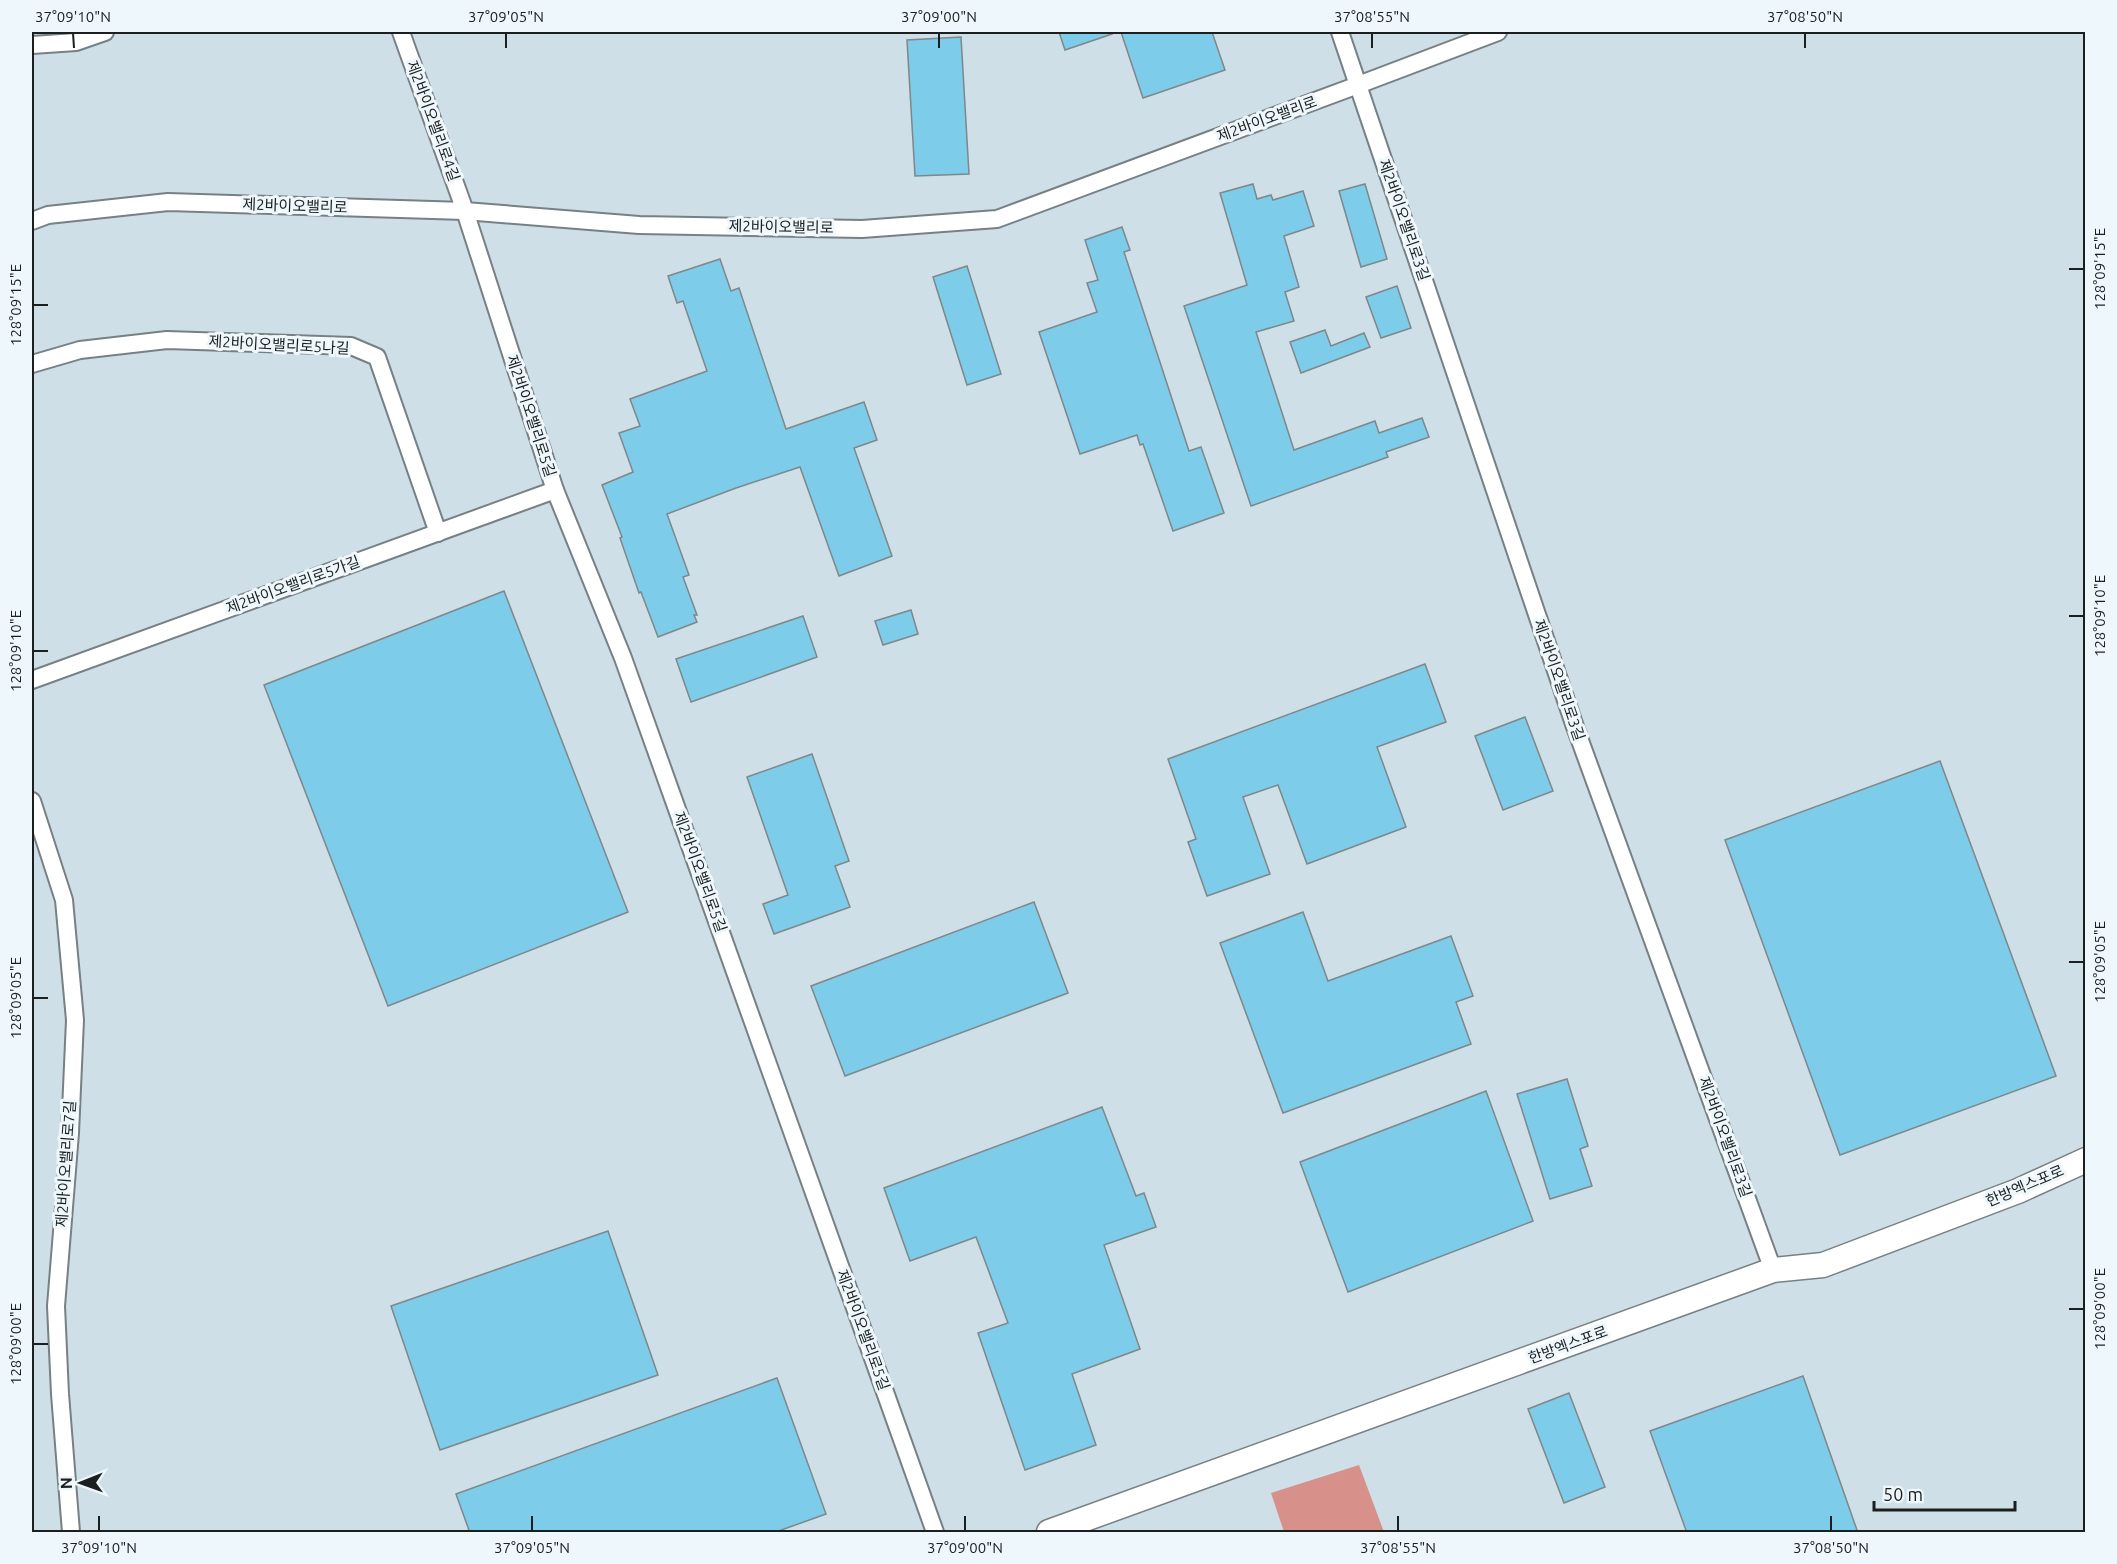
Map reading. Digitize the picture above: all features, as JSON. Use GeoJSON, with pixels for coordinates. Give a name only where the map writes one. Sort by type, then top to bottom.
{"type":"FeatureCollection","features":[{"type":"Feature","properties":{"kind":"street"},"geometry":{"type":"LineString","coordinates":[[32,45],[76,42],[105,32]]}},
{"type":"Feature","properties":{"kind":"street","name":"제2바이오밸리로4길"},"geometry":{"type":"LineString","coordinates":[[401,32],[465,211]]}},
{"type":"Feature","properties":{"kind":"street","name":"제2바이오밸리로3길"},"geometry":{"type":"LineString","coordinates":[[1340,32],[1570,712],[1773,1270]]}},
{"type":"Feature","properties":{"kind":"street","name":"제2바이오밸리로"},"geometry":{"type":"LineString","coordinates":[[32,221],[48,215],[168,202],[465,211],[639,225],[862,229],[997,219],[1498,32]]}},
{"type":"Feature","properties":{"kind":"street","name":"제2바이오밸리로5길"},"geometry":{"type":"LineString","coordinates":[[465,211],[555,490],[623,658],[935,1533]]}},
{"type":"Feature","properties":{"kind":"street","name":"제2바이오밸리로5나길"},"geometry":{"type":"LineString","coordinates":[[32,364],[80,350],[167,340],[351,346],[377,357],[438,533]]}},
{"type":"Feature","properties":{"kind":"street","name":"제2바이오밸리로5가길"},"geometry":{"type":"LineString","coordinates":[[32,680],[555,490]]}},
{"type":"Feature","properties":{"kind":"street","name":"제2바이오밸리로7길"},"geometry":{"type":"LineString","coordinates":[[32,801],[64,900],[75,1020],[70,1133],[56,1305],[60,1394],[71,1533]]}},
{"type":"Feature","properties":{"kind":"street","name":"한방엑스포로"},"geometry":{"type":"LineString","coordinates":[[1049,1533],[1773,1270],[1823,1265],[2018,1191],[2085,1160]]}},
{"type":"Feature","properties":{"kind":"shaded area"},"geometry":{"type":"Polygon","coordinates":[[[32,32],[2085,32],[2085,1532],[32,1532],[32,32]]]}},
{"type":"Feature","properties":{"kind":"shaded area"},"geometry":{"type":"Polygon","coordinates":[[[1359,1465],[1384,1532],[1284,1532],[1271,1493],[1359,1465]]]}},
{"type":"Feature","properties":{"kind":"building"},"geometry":{"type":"Polygon","coordinates":[[[1059,32],[1111,32],[1112,34],[1065,50],[1059,32]]]}},
{"type":"Feature","properties":{"kind":"building"},"geometry":{"type":"Polygon","coordinates":[[[1121,32],[1212,32],[1225,70],[1143,98],[1121,32]]]}},
{"type":"Feature","properties":{"kind":"building"},"geometry":{"type":"Polygon","coordinates":[[[961,37],[969,174],[915,176],[907,40],[961,37]]]}},
{"type":"Feature","properties":{"kind":"building"},"geometry":{"type":"Polygon","coordinates":[[[1253,184],[1257,199],[1271,195],[1273,200],[1303,191],[1314,226],[1284,236],[1299,287],[1285,292],[1294,321],[1256,332],[1294,450],[1375,421],[1379,433],[1422,418],[1429,437],[1386,452],[1388,457],[1251,506],[1184,306],[1247,285],[1220,193],[1253,184]]]}},
{"type":"Feature","properties":{"kind":"building"},"geometry":{"type":"Polygon","coordinates":[[[1365,184],[1387,259],[1361,267],[1339,191],[1365,184]]]}},
{"type":"Feature","properties":{"kind":"building"},"geometry":{"type":"Polygon","coordinates":[[[1122,227],[1130,250],[1124,252],[1189,451],[1201,447],[1224,513],[1173,531],[1143,444],[1140,445],[1137,435],[1080,454],[1039,332],[1097,312],[1087,283],[1098,280],[1085,240],[1122,227]]]}},
{"type":"Feature","properties":{"kind":"building"},"geometry":{"type":"Polygon","coordinates":[[[720,259],[731,291],[739,288],[786,429],[864,402],[877,440],[854,448],[892,556],[839,576],[800,467],[736,488],[667,514],[689,575],[683,577],[697,615],[694,615],[697,622],[658,637],[641,592],[639,593],[620,538],[622,537],[602,485],[633,472],[619,433],[640,426],[630,399],[707,371],[683,301],[677,303],[668,276],[720,259]]]}},
{"type":"Feature","properties":{"kind":"building"},"geometry":{"type":"Polygon","coordinates":[[[967,266],[1001,374],[967,385],[933,277],[967,266]]]}},
{"type":"Feature","properties":{"kind":"building"},"geometry":{"type":"Polygon","coordinates":[[[1397,286],[1411,328],[1381,338],[1366,297],[1397,286]]]}},
{"type":"Feature","properties":{"kind":"building"},"geometry":{"type":"Polygon","coordinates":[[[1325,330],[1331,346],[1364,333],[1370,347],[1301,373],[1290,342],[1325,330]]]}},
{"type":"Feature","properties":{"kind":"building"},"geometry":{"type":"Polygon","coordinates":[[[504,591],[628,912],[388,1006],[264,685],[504,591]]]}},
{"type":"Feature","properties":{"kind":"building"},"geometry":{"type":"Polygon","coordinates":[[[911,610],[918,634],[883,645],[875,621],[911,610]]]}},
{"type":"Feature","properties":{"kind":"building"},"geometry":{"type":"Polygon","coordinates":[[[803,616],[817,657],[691,702],[676,659],[803,616]]]}},
{"type":"Feature","properties":{"kind":"building"},"geometry":{"type":"Polygon","coordinates":[[[1425,664],[1446,722],[1377,747],[1406,827],[1307,864],[1278,785],[1243,797],[1270,874],[1207,896],[1188,842],[1196,839],[1168,759],[1425,664]]]}},
{"type":"Feature","properties":{"kind":"building"},"geometry":{"type":"Polygon","coordinates":[[[1525,717],[1553,791],[1503,810],[1475,736],[1525,717]]]}},
{"type":"Feature","properties":{"kind":"building"},"geometry":{"type":"Polygon","coordinates":[[[812,754],[849,861],[835,866],[850,907],[774,934],[763,904],[788,895],[747,777],[812,754]]]}},
{"type":"Feature","properties":{"kind":"building"},"geometry":{"type":"Polygon","coordinates":[[[1940,761],[2056,1076],[1840,1155],[1725,840],[1940,761]]]}},
{"type":"Feature","properties":{"kind":"building"},"geometry":{"type":"Polygon","coordinates":[[[1034,902],[1068,993],[845,1076],[811,986],[1034,902]]]}},
{"type":"Feature","properties":{"kind":"building"},"geometry":{"type":"Polygon","coordinates":[[[1303,912],[1328,981],[1451,936],[1473,996],[1456,1002],[1471,1044],[1283,1113],[1220,943],[1303,912]]]}},
{"type":"Feature","properties":{"kind":"building"},"geometry":{"type":"Polygon","coordinates":[[[1567,1079],[1588,1146],[1580,1149],[1592,1186],[1550,1199],[1517,1094],[1567,1079]]]}},
{"type":"Feature","properties":{"kind":"building"},"geometry":{"type":"Polygon","coordinates":[[[1486,1091],[1533,1221],[1348,1292],[1300,1162],[1486,1091]]]}},
{"type":"Feature","properties":{"kind":"building"},"geometry":{"type":"Polygon","coordinates":[[[1102,1107],[1136,1196],[1144,1193],[1156,1227],[1104,1245],[1140,1349],[1072,1374],[1096,1445],[1025,1470],[978,1333],[1008,1323],[976,1237],[910,1261],[884,1188],[1102,1107]]]}},
{"type":"Feature","properties":{"kind":"building"},"geometry":{"type":"Polygon","coordinates":[[[608,1231],[658,1375],[440,1450],[391,1306],[608,1231]]]}},
{"type":"Feature","properties":{"kind":"building"},"geometry":{"type":"Polygon","coordinates":[[[1803,1376],[1858,1533],[1687,1533],[1650,1431],[1803,1376]]]}},
{"type":"Feature","properties":{"kind":"building"},"geometry":{"type":"Polygon","coordinates":[[[777,1378],[826,1514],[773,1533],[470,1533],[456,1494],[777,1378]]]}},
{"type":"Feature","properties":{"kind":"building"},"geometry":{"type":"Polygon","coordinates":[[[1569,1393],[1605,1487],[1564,1503],[1528,1409],[1569,1393]]]}}]}
